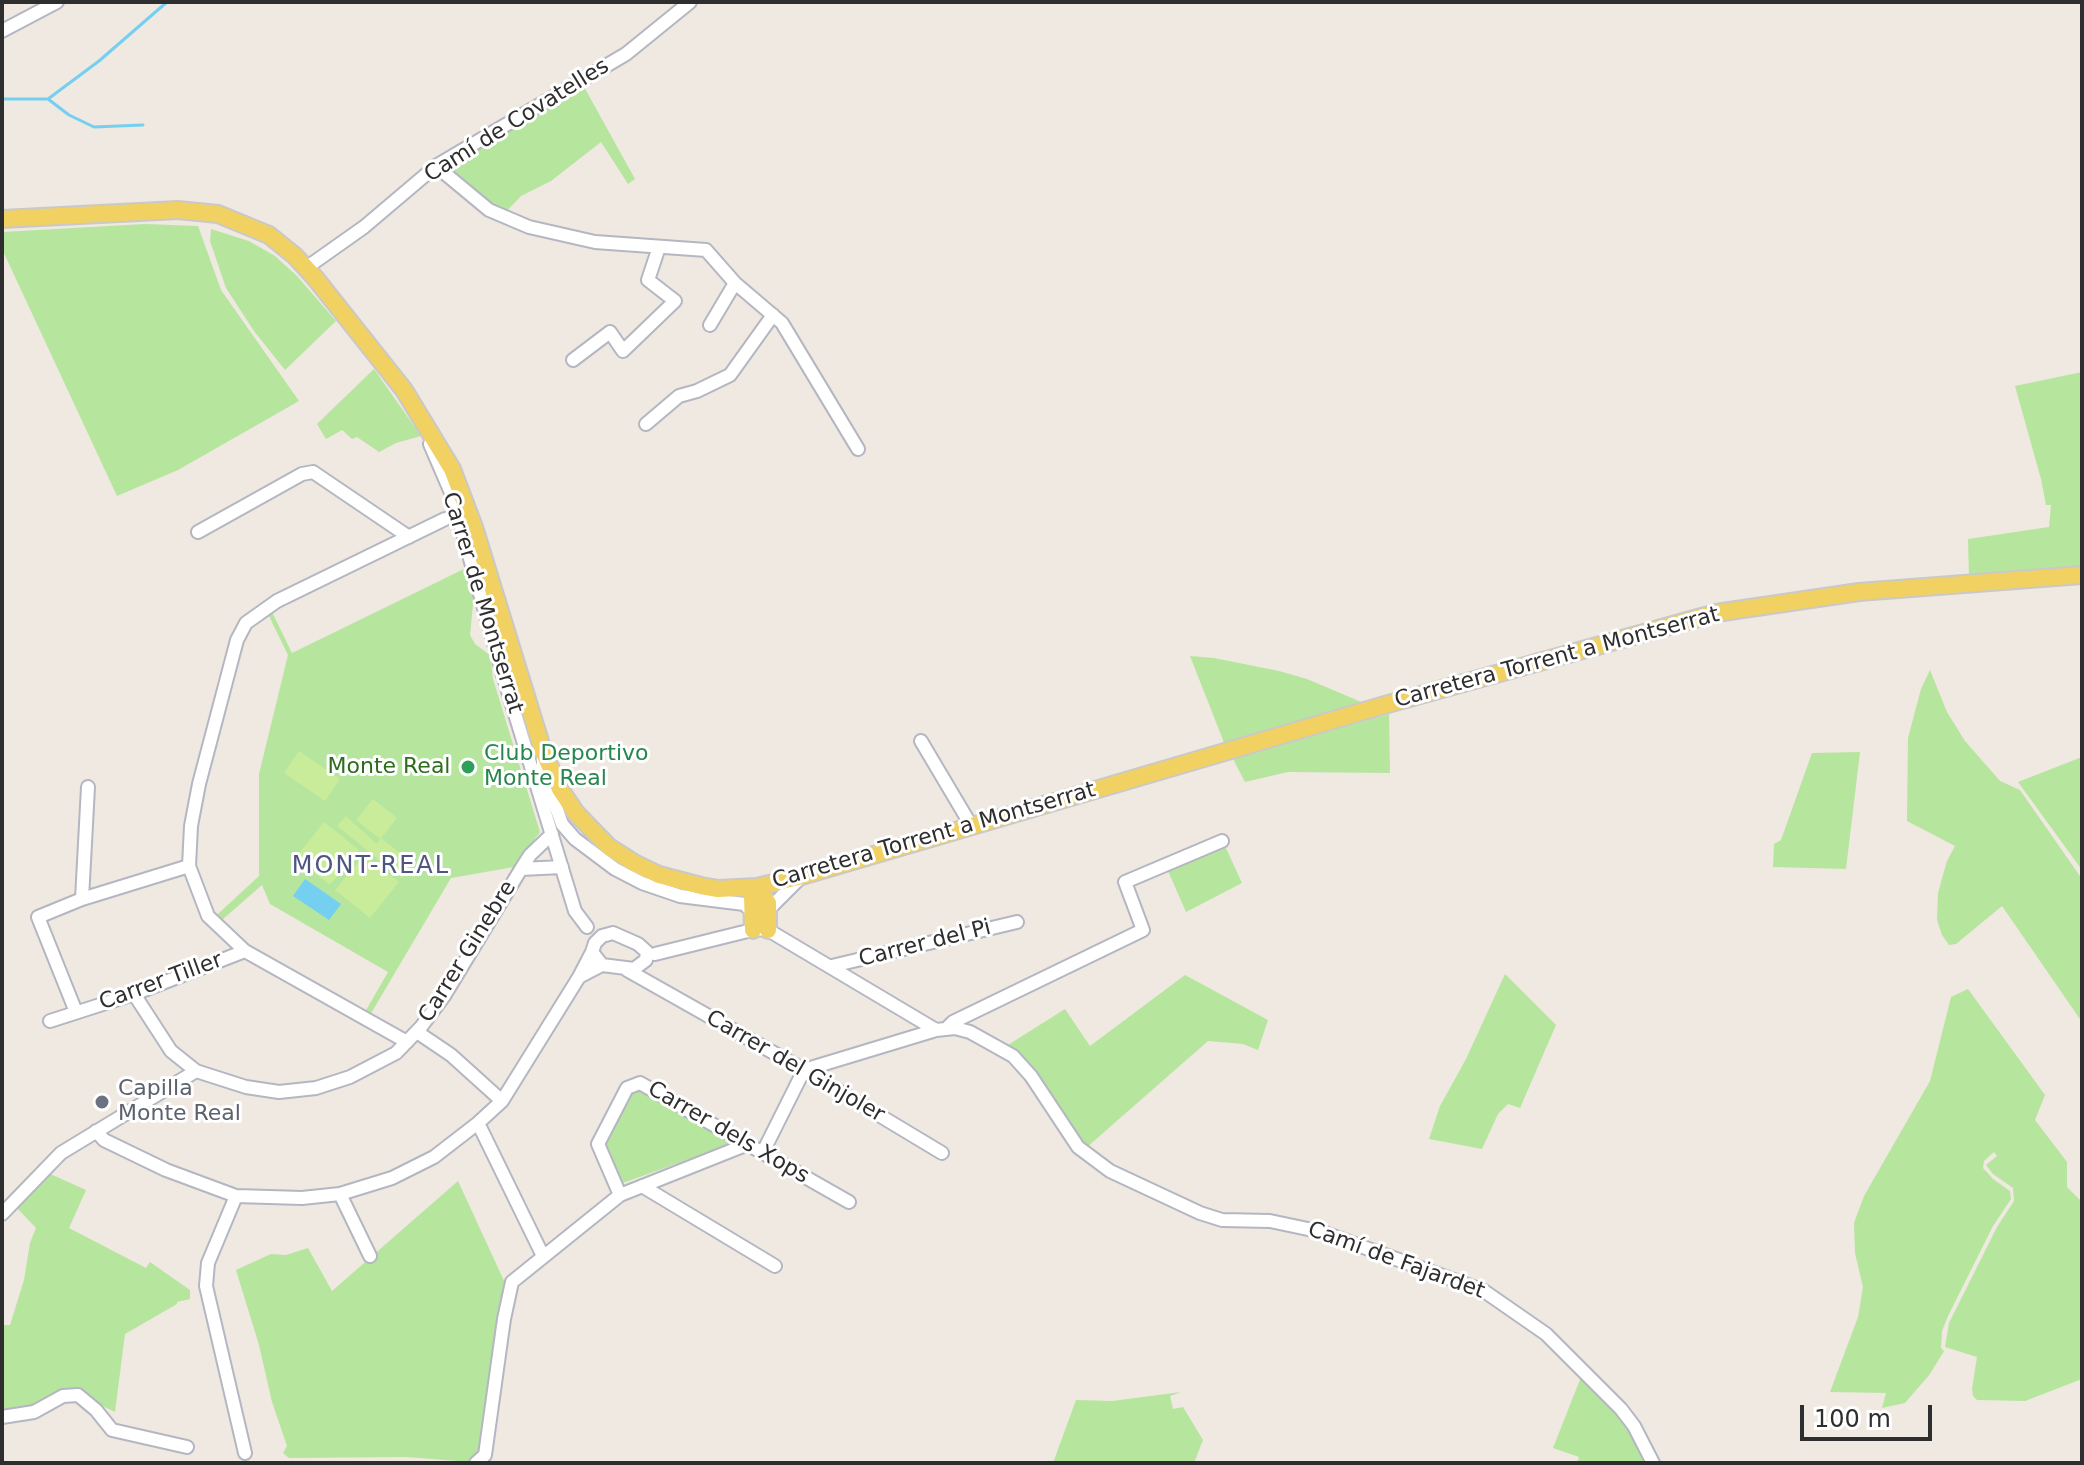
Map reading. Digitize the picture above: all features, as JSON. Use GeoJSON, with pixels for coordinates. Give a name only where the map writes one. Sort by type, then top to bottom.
{"type":"FeatureCollection","features":[{"type":"Feature","properties":{"kind":"main road","name":"Carretera Torrent a Montserrat"},"geometry":{"type":"LineString","coordinates":[[2,219],[178,210],[218,214],[269,235],[306,268],[421,416],[452,469],[464,495],[542,749],[560,789],[576,813],[609,847],[634,863],[659,875],[718,889],[757,887],[802,876],[1403,700],[1716,613],[1859,592],[2082,575]]}},
{"type":"Feature","properties":{"kind":"main road"},"geometry":{"type":"LineString","coordinates":[[757,887],[763,893],[759,930]]}},
{"type":"Feature","properties":{"kind":"street"},"geometry":{"type":"LineString","coordinates":[[2,31],[51,8],[57,2]]}},
{"type":"Feature","properties":{"kind":"street","name":"Camí de Covatelles"},"geometry":{"type":"LineString","coordinates":[[306,268],[344,242],[436,166],[626,54],[690,2]]}},
{"type":"Feature","properties":{"kind":"street"},"geometry":{"type":"LineString","coordinates":[[436,166],[489,210],[513,221],[595,242],[706,250],[735,283],[782,323],[858,449]]}},
{"type":"Feature","properties":{"kind":"street"},"geometry":{"type":"LineString","coordinates":[[573,360],[610,332],[623,351],[675,301],[648,280],[659,247]]}},
{"type":"Feature","properties":{"kind":"street"},"geometry":{"type":"LineString","coordinates":[[710,325],[735,283]]}},
{"type":"Feature","properties":{"kind":"street"},"geometry":{"type":"LineString","coordinates":[[646,424],[679,396],[730,375],[773,315]]}},
{"type":"Feature","properties":{"kind":"street","name":"Carrer de Montserrat"},"geometry":{"type":"LineString","coordinates":[[421,416],[460,522],[575,911],[587,927],[602,965]]}},
{"type":"Feature","properties":{"kind":"street"},"geometry":{"type":"LineString","coordinates":[[198,532],[302,474],[313,472],[409,537]]}},
{"type":"Feature","properties":{"kind":"street"},"geometry":{"type":"LineString","coordinates":[[407,1042],[245,951],[208,916],[189,866],[191,826],[237,640],[246,623],[277,601],[445,519],[455,506]]}},
{"type":"Feature","properties":{"kind":"street"},"geometry":{"type":"LineString","coordinates":[[445,519],[460,522]]}},
{"type":"Feature","properties":{"kind":"street"},"geometry":{"type":"LineString","coordinates":[[921,741],[972,827]]}},
{"type":"Feature","properties":{"kind":"street"},"geometry":{"type":"LineString","coordinates":[[542,749],[543,770],[562,824],[575,839],[615,869],[642,883],[680,896],[744,904],[760,910],[802,876]]}},
{"type":"Feature","properties":{"kind":"street"},"geometry":{"type":"LineString","coordinates":[[88,787],[82,899],[189,866]]}},
{"type":"Feature","properties":{"kind":"street","name":"Carrer Ginebre"},"geometry":{"type":"LineString","coordinates":[[134,994],[171,1051],[196,1071],[246,1087],[279,1092],[316,1088],[350,1077],[396,1053],[417,1032],[444,996],[530,855],[552,834]]}},
{"type":"Feature","properties":{"kind":"street"},"geometry":{"type":"LineString","coordinates":[[763,1152],[804,1070],[941,1029],[1143,930],[1125,882],[1222,841]]}},
{"type":"Feature","properties":{"kind":"street","name":"Carrer Ginebre"},"geometry":{"type":"LineString","coordinates":[[521,869],[562,867]]}},
{"type":"Feature","properties":{"kind":"street","name":"Carrer Tiller"},"geometry":{"type":"LineString","coordinates":[[76,1012],[38,917],[82,899]]}},
{"type":"Feature","properties":{"kind":"street","name":"Carrer del Pi"},"geometry":{"type":"LineString","coordinates":[[832,966],[1017,922]]}},
{"type":"Feature","properties":{"kind":"street","name":"Carrer del Ginjoler"},"geometry":{"type":"LineString","coordinates":[[587,927],[607,935],[613,933],[638,944],[647,981],[942,1153]]}},
{"type":"Feature","properties":{"kind":"street"},"geometry":{"type":"LineString","coordinates":[[579,977],[602,965],[643,960],[759,930]]}},
{"type":"Feature","properties":{"kind":"street","name":"Camí de Fajardet"},"geometry":{"type":"LineString","coordinates":[[759,930],[832,966],[941,1029],[970,1032],[1013,1056],[1031,1076],[1078,1147],[1110,1171],[1136,1185],[1222,1220],[1270,1221],[1322,1232],[1470,1285],[1497,1298],[1546,1334],[1621,1409],[1634,1426],[1653,1463]]}},
{"type":"Feature","properties":{"kind":"street"},"geometry":{"type":"LineString","coordinates":[[92,1134],[166,1170],[236,1196],[302,1198],[340,1194],[392,1178],[434,1157],[502,1101],[594,948],[607,935]]}},
{"type":"Feature","properties":{"kind":"street","name":"Carrer Tiller"},"geometry":{"type":"LineString","coordinates":[[50,1021],[134,994],[245,951]]}},
{"type":"Feature","properties":{"kind":"street"},"geometry":{"type":"LineString","coordinates":[[417,1032],[451,1055],[502,1101]]}},
{"type":"Feature","properties":{"kind":"street"},"geometry":{"type":"LineString","coordinates":[[2,1214],[61,1153],[196,1071]]}},
{"type":"Feature","properties":{"kind":"street","name":"Carrer dels Xops"},"geometry":{"type":"LineString","coordinates":[[620,1195],[598,1144],[627,1088],[636,1083],[849,1202]]}},
{"type":"Feature","properties":{"kind":"street"},"geometry":{"type":"LineString","coordinates":[[478,1123],[543,1256]]}},
{"type":"Feature","properties":{"kind":"street"},"geometry":{"type":"LineString","coordinates":[[476,1463],[485,1455],[510,1289],[518,1275],[620,1195],[748,1144]]}},
{"type":"Feature","properties":{"kind":"street"},"geometry":{"type":"LineString","coordinates":[[642,1186],[775,1266]]}},
{"type":"Feature","properties":{"kind":"street"},"geometry":{"type":"LineString","coordinates":[[340,1194],[370,1256]]}},
{"type":"Feature","properties":{"kind":"street"},"geometry":{"type":"LineString","coordinates":[[236,1196],[208,1263],[206,1286],[245,1453]]}},
{"type":"Feature","properties":{"kind":"street"},"geometry":{"type":"LineString","coordinates":[[2,1417],[34,1412],[63,1396],[78,1395],[96,1410],[112,1430],[187,1447]]}},
{"type":"Feature","properties":{"kind":"green space"},"geometry":{"type":"Polygon","coordinates":[[[583,85],[635,179],[628,184],[601,142],[551,181],[521,196],[503,215],[443,165],[583,85]]]}},
{"type":"Feature","properties":{"kind":"green space"},"geometry":{"type":"Polygon","coordinates":[[[145,224],[198,226],[221,290],[299,401],[178,470],[117,496],[2,249],[2,232],[145,224]]]}},
{"type":"Feature","properties":{"kind":"green space"},"geometry":{"type":"Polygon","coordinates":[[[211,229],[249,241],[275,256],[336,321],[285,370],[226,288],[210,241],[211,229]]]}},
{"type":"Feature","properties":{"kind":"green space"},"geometry":{"type":"Polygon","coordinates":[[[374,369],[421,436],[379,452],[357,437],[352,439],[342,430],[326,439],[317,424],[374,369]]]}},
{"type":"Feature","properties":{"kind":"green space"},"geometry":{"type":"Polygon","coordinates":[[[2082,372],[2082,569],[1969,579],[1968,539],[2049,527],[2051,505],[2046,505],[2015,386],[2082,372]]]}},
{"type":"Feature","properties":{"kind":"green space","name":"Monte Real"},"geometry":{"type":"Polygon","coordinates":[[[468,567],[476,573],[470,635],[475,644],[490,655],[493,679],[540,832],[514,867],[451,878],[370,1015],[365,1012],[388,972],[270,904],[262,885],[222,920],[218,914],[259,876],[259,774],[288,655],[268,614],[272,612],[292,653],[468,567]]]}},
{"type":"Feature","properties":{"kind":"green space"},"geometry":{"type":"Polygon","coordinates":[[[1190,656],[1279,671],[1307,679],[1366,704],[1225,745],[1190,656]]]}},
{"type":"Feature","properties":{"kind":"green space"},"geometry":{"type":"Polygon","coordinates":[[[1930,670],[1947,712],[1965,741],[2000,781],[2020,790],[2082,879],[2082,1022],[2002,906],[1956,944],[1949,945],[1942,935],[1937,920],[1938,893],[1947,861],[1955,846],[1907,821],[1908,738],[1921,689],[1930,670]]]}},
{"type":"Feature","properties":{"kind":"green space"},"geometry":{"type":"Polygon","coordinates":[[[1389,714],[1390,773],[1288,772],[1245,782],[1233,759],[1389,714]]]}},
{"type":"Feature","properties":{"kind":"green space"},"geometry":{"type":"Polygon","coordinates":[[[299,751],[340,779],[325,801],[284,773],[299,751]]]}},
{"type":"Feature","properties":{"kind":"green space"},"geometry":{"type":"Polygon","coordinates":[[[1860,752],[1846,869],[1773,867],[1774,844],[1781,840],[1812,753],[1860,752]]]}},
{"type":"Feature","properties":{"kind":"green space"},"geometry":{"type":"Polygon","coordinates":[[[2082,757],[2082,870],[2018,782],[2082,757]]]}},
{"type":"Feature","properties":{"kind":"green space"},"geometry":{"type":"Polygon","coordinates":[[[373,799],[397,818],[381,838],[413,863],[402,878],[337,826],[346,816],[377,844],[380,839],[356,820],[373,799]]]}},
{"type":"Feature","properties":{"kind":"green space"},"geometry":{"type":"Polygon","coordinates":[[[324,822],[359,850],[330,885],[295,858],[324,822]]]}},
{"type":"Feature","properties":{"kind":"green space"},"geometry":{"type":"Polygon","coordinates":[[[1225,846],[1242,883],[1186,912],[1168,871],[1225,846]]]}},
{"type":"Feature","properties":{"kind":"green space"},"geometry":{"type":"Polygon","coordinates":[[[364,855],[399,882],[370,918],[335,890],[364,855]]]}},
{"type":"Feature","properties":{"kind":"green space"},"geometry":{"type":"Polygon","coordinates":[[[1505,974],[1556,1025],[1520,1108],[1508,1104],[1498,1114],[1482,1149],[1429,1139],[1440,1106],[1466,1059],[1505,974]]]}},
{"type":"Feature","properties":{"kind":"green space"},"geometry":{"type":"Polygon","coordinates":[[[1185,975],[1268,1020],[1258,1050],[1243,1044],[1208,1041],[1086,1148],[1031,1071],[1008,1045],[1065,1009],[1090,1046],[1185,975]]]}},
{"type":"Feature","properties":{"kind":"green space"},"geometry":{"type":"Polygon","coordinates":[[[1968,989],[2045,1095],[2035,1120],[2067,1162],[2067,1187],[2082,1202],[2082,1379],[2025,1401],[1977,1400],[1972,1389],[1977,1357],[1945,1347],[1949,1323],[1997,1227],[2014,1201],[2013,1188],[1986,1165],[1997,1156],[1994,1152],[1984,1161],[1983,1168],[2010,1191],[2011,1199],[1993,1226],[1948,1316],[1942,1331],[1941,1348],[1944,1351],[1930,1374],[1905,1403],[1882,1408],[1886,1393],[1830,1392],[1858,1317],[1863,1287],[1855,1253],[1854,1223],[1864,1196],[1930,1081],[1951,997],[1968,989]]]}},
{"type":"Feature","properties":{"kind":"green space"},"geometry":{"type":"Polygon","coordinates":[[[640,1089],[734,1143],[620,1184],[604,1148],[604,1140],[630,1094],[640,1089]]]}},
{"type":"Feature","properties":{"kind":"green space"},"geometry":{"type":"Polygon","coordinates":[[[48,1173],[86,1190],[69,1228],[146,1268],[150,1262],[190,1290],[190,1299],[177,1302],[125,1334],[115,1412],[83,1397],[2,1414],[2,1325],[10,1325],[36,1228],[17,1208],[48,1173]]]}},
{"type":"Feature","properties":{"kind":"green space"},"geometry":{"type":"Polygon","coordinates":[[[458,1181],[505,1283],[481,1450],[471,1462],[406,1457],[289,1458],[283,1453],[287,1446],[236,1270],[271,1254],[286,1255],[308,1248],[332,1291],[458,1181]]]}},
{"type":"Feature","properties":{"kind":"green space"},"geometry":{"type":"Polygon","coordinates":[[[1581,1377],[1637,1436],[1648,1463],[1577,1463],[1579,1457],[1553,1448],[1581,1377]]]}},
{"type":"Feature","properties":{"kind":"green space"},"geometry":{"type":"Polygon","coordinates":[[[1181,1392],[1170,1396],[1173,1409],[1183,1407],[1203,1440],[1194,1463],[1053,1463],[1076,1400],[1112,1401],[1181,1392]]]}},
{"type":"Feature","properties":{"kind":"water"},"geometry":{"type":"Polygon","coordinates":[[[305,879],[341,904],[329,920],[293,896],[305,879]]]}},
{"type":"Feature","properties":{"kind":"waterway"},"geometry":{"type":"LineString","coordinates":[[2,99],[48,99],[99,61],[167,2]]}},
{"type":"Feature","properties":{"kind":"waterway"},"geometry":{"type":"LineString","coordinates":[[48,99],[69,115],[94,127],[143,125]]}},
{"type":"Feature","properties":{"kind":"place","name":"Club Deportivo Monte Real"},"geometry":{"type":"Point","coordinates":[468,767]}},
{"type":"Feature","properties":{"kind":"place","name":"Capilla Monte Real"},"geometry":{"type":"Point","coordinates":[102,1102]}},
{"type":"Feature","properties":{"kind":"district","name":"MONT-REAL"},"geometry":{"type":"Point","coordinates":[371,867]}}]}
